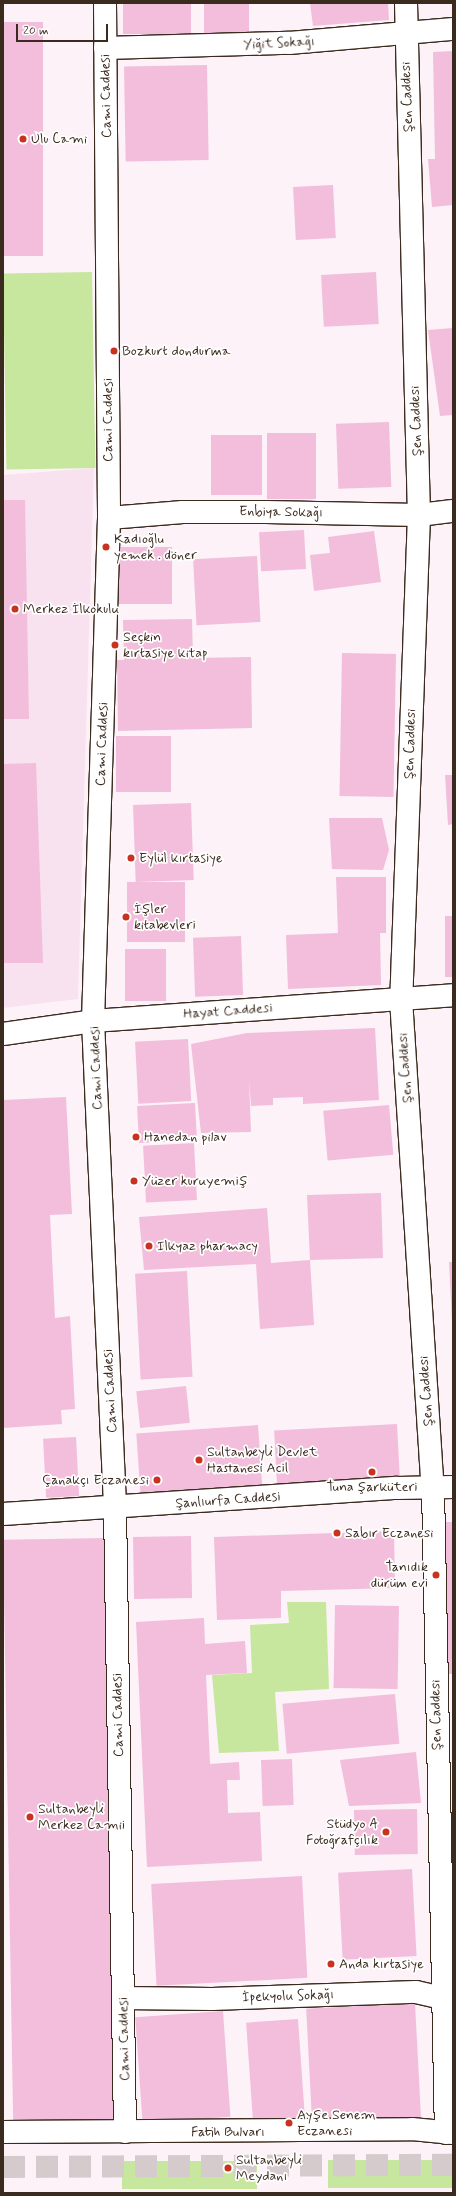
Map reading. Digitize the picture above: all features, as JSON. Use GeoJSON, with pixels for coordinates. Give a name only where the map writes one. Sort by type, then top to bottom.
{"type":"FeatureCollection","features":[{"type":"Feature","properties":{"kind":"street","name":"Cami Caddesi"},"geometry":{"type":"LineString","coordinates":[[105,3],[109,518],[93,1021],[115,1507],[125,2132]]}},
{"type":"Feature","properties":{"kind":"street","name":"Şen Caddesi"},"geometry":{"type":"LineString","coordinates":[[406,3],[419,515],[401,999],[443,1488],[450,2133]]}},
{"type":"Feature","properties":{"kind":"street","name":"Yiğit Sokağı"},"geometry":{"type":"LineString","coordinates":[[105,48],[289,43],[453,29]]}},
{"type":"Feature","properties":{"kind":"street","name":"Enbiya Sokağı"},"geometry":{"type":"LineString","coordinates":[[109,518],[190,512],[419,515],[453,511]]}},
{"type":"Feature","properties":{"kind":"street","name":"Hayat Caddesi"},"geometry":{"type":"LineString","coordinates":[[3,1034],[93,1021],[453,995]]}},
{"type":"Feature","properties":{"kind":"street","name":"Şanlıurfa Caddesi"},"geometry":{"type":"LineString","coordinates":[[3,1514],[397,1488],[443,1488]]}},
{"type":"Feature","properties":{"kind":"street","name":"İpekyolu Sokağı"},"geometry":{"type":"LineString","coordinates":[[123,1998],[212,1999],[416,1992],[448,1998]]}},
{"type":"Feature","properties":{"kind":"street","name":"Fatih Bulvarı"},"geometry":{"type":"LineString","coordinates":[[3,2132],[412,2129],[450,2133]]}},
{"type":"Feature","properties":{"kind":"shaded area"},"geometry":{"type":"Polygon","coordinates":[[[94,468],[78,999],[3,1008],[3,475],[94,468]]]}},
{"type":"Feature","properties":{"kind":"green space"},"geometry":{"type":"Polygon","coordinates":[[[92,272],[95,468],[6,470],[3,274],[92,272]]]}},
{"type":"Feature","properties":{"kind":"green space"},"geometry":{"type":"Polygon","coordinates":[[[287,1602],[326,1602],[329,1689],[275,1692],[279,1751],[219,1753],[212,1675],[252,1673],[250,1625],[289,1623],[287,1602]]]}},
{"type":"Feature","properties":{"kind":"green space"},"geometry":{"type":"Polygon","coordinates":[[[328,2160],[453,2160],[453,2188],[328,2188],[328,2160]]]}},
{"type":"Feature","properties":{"kind":"green space"},"geometry":{"type":"Polygon","coordinates":[[[122,2161],[257,2161],[257,2189],[122,2189],[122,2161]]]}},
{"type":"Feature","properties":{"kind":"building"},"geometry":{"type":"Polygon","coordinates":[[[123,3],[191,3],[191,34],[123,34],[123,3]]]}},
{"type":"Feature","properties":{"kind":"building"},"geometry":{"type":"Polygon","coordinates":[[[204,3],[249,3],[249,33],[204,33],[204,3]]]}},
{"type":"Feature","properties":{"kind":"building"},"geometry":{"type":"Polygon","coordinates":[[[310,3],[388,3],[389,20],[313,26],[310,3]]]}},
{"type":"Feature","properties":{"kind":"building","name":"Ulu Cami"},"geometry":{"type":"Polygon","coordinates":[[[3,22],[43,22],[43,256],[3,256],[3,22]]]}},
{"type":"Feature","properties":{"kind":"building"},"geometry":{"type":"Polygon","coordinates":[[[453,51],[453,205],[432,207],[428,159],[435,159],[433,52],[453,51]]]}},
{"type":"Feature","properties":{"kind":"building"},"geometry":{"type":"Polygon","coordinates":[[[207,65],[209,160],[126,161],[124,66],[207,65]]]}},
{"type":"Feature","properties":{"kind":"building"},"geometry":{"type":"Polygon","coordinates":[[[333,185],[336,238],[296,240],[293,187],[333,185]]]}},
{"type":"Feature","properties":{"kind":"building"},"geometry":{"type":"Polygon","coordinates":[[[376,272],[379,324],[324,327],[321,275],[376,272]]]}},
{"type":"Feature","properties":{"kind":"building"},"geometry":{"type":"Polygon","coordinates":[[[453,328],[453,415],[440,416],[428,330],[453,328]]]}},
{"type":"Feature","properties":{"kind":"building"},"geometry":{"type":"Polygon","coordinates":[[[389,422],[391,487],[338,489],[336,424],[389,422]]]}},
{"type":"Feature","properties":{"kind":"building"},"geometry":{"type":"Polygon","coordinates":[[[267,433],[316,433],[316,499],[267,499],[267,433]]]}},
{"type":"Feature","properties":{"kind":"building"},"geometry":{"type":"Polygon","coordinates":[[[211,435],[262,435],[262,495],[211,495],[211,435]]]}},
{"type":"Feature","properties":{"kind":"building","name":"Merkez İlkokulu"},"geometry":{"type":"Polygon","coordinates":[[[3,500],[25,500],[29,719],[3,719],[3,500]]]}},
{"type":"Feature","properties":{"kind":"building"},"geometry":{"type":"Polygon","coordinates":[[[304,530],[306,569],[261,571],[259,532],[304,530]]]}},
{"type":"Feature","properties":{"kind":"building"},"geometry":{"type":"Polygon","coordinates":[[[374,531],[381,582],[314,591],[310,555],[330,553],[328,537],[374,531]]]}},
{"type":"Feature","properties":{"kind":"building"},"geometry":{"type":"Polygon","coordinates":[[[118,547],[172,547],[172,604],[118,604],[118,547]]]}},
{"type":"Feature","properties":{"kind":"building"},"geometry":{"type":"Polygon","coordinates":[[[257,556],[260,622],[197,625],[193,559],[257,556]]]}},
{"type":"Feature","properties":{"kind":"building"},"geometry":{"type":"Polygon","coordinates":[[[192,619],[193,658],[251,657],[252,728],[118,731],[117,660],[124,660],[123,620],[192,619]]]}},
{"type":"Feature","properties":{"kind":"building"},"geometry":{"type":"Polygon","coordinates":[[[342,653],[396,654],[393,797],[340,796],[342,653]]]}},
{"type":"Feature","properties":{"kind":"building"},"geometry":{"type":"Polygon","coordinates":[[[116,736],[171,736],[171,792],[116,792],[116,736]]]}},
{"type":"Feature","properties":{"kind":"building"},"geometry":{"type":"Polygon","coordinates":[[[36,763],[43,963],[3,963],[3,764],[36,763]]]}},
{"type":"Feature","properties":{"kind":"building"},"geometry":{"type":"Polygon","coordinates":[[[445,775],[453,775],[453,824],[448,825],[445,775]]]}},
{"type":"Feature","properties":{"kind":"building"},"geometry":{"type":"Polygon","coordinates":[[[191,803],[194,880],[136,882],[133,805],[191,803]]]}},
{"type":"Feature","properties":{"kind":"building"},"geometry":{"type":"Polygon","coordinates":[[[329,818],[382,818],[389,850],[383,870],[332,869],[329,818]]]}},
{"type":"Feature","properties":{"kind":"building"},"geometry":{"type":"Polygon","coordinates":[[[336,877],[386,877],[386,933],[380,933],[381,985],[288,989],[286,935],[338,933],[336,877]]]}},
{"type":"Feature","properties":{"kind":"building"},"geometry":{"type":"Polygon","coordinates":[[[127,882],[185,882],[185,942],[127,942],[127,882]]]}},
{"type":"Feature","properties":{"kind":"building"},"geometry":{"type":"Polygon","coordinates":[[[445,916],[453,916],[453,977],[445,977],[445,916]]]}},
{"type":"Feature","properties":{"kind":"building"},"geometry":{"type":"Polygon","coordinates":[[[241,936],[243,995],[195,997],[193,938],[241,936]]]}},
{"type":"Feature","properties":{"kind":"building"},"geometry":{"type":"Polygon","coordinates":[[[125,949],[166,949],[166,1001],[125,1001],[125,949]]]}},
{"type":"Feature","properties":{"kind":"building"},"geometry":{"type":"Polygon","coordinates":[[[375,1028],[379,1100],[303,1104],[303,1097],[273,1098],[273,1105],[251,1106],[249,1080],[251,1132],[201,1133],[191,1044],[247,1033],[375,1028]]]}},
{"type":"Feature","properties":{"kind":"building"},"geometry":{"type":"Polygon","coordinates":[[[188,1039],[191,1101],[138,1104],[135,1042],[188,1039]]]}},
{"type":"Feature","properties":{"kind":"building"},"geometry":{"type":"Polygon","coordinates":[[[66,1097],[72,1214],[50,1215],[55,1318],[70,1316],[75,1409],[61,1410],[62,1424],[3,1428],[3,1100],[66,1097]]]}},
{"type":"Feature","properties":{"kind":"building"},"geometry":{"type":"Polygon","coordinates":[[[195,1103],[197,1140],[139,1143],[137,1106],[195,1103]]]}},
{"type":"Feature","properties":{"kind":"building"},"geometry":{"type":"Polygon","coordinates":[[[389,1105],[393,1155],[328,1161],[323,1111],[389,1105]]]}},
{"type":"Feature","properties":{"kind":"building"},"geometry":{"type":"Polygon","coordinates":[[[194,1143],[197,1200],[146,1203],[143,1146],[194,1143]]]}},
{"type":"Feature","properties":{"kind":"building"},"geometry":{"type":"Polygon","coordinates":[[[381,1193],[383,1258],[310,1260],[307,1195],[381,1193]]]}},
{"type":"Feature","properties":{"kind":"building"},"geometry":{"type":"Polygon","coordinates":[[[267,1208],[271,1263],[310,1260],[314,1325],[260,1329],[256,1264],[144,1270],[139,1217],[267,1208]]]}},
{"type":"Feature","properties":{"kind":"building"},"geometry":{"type":"Polygon","coordinates":[[[449,1262],[453,1262],[453,1322],[452,1322],[449,1262]]]}},
{"type":"Feature","properties":{"kind":"building"},"geometry":{"type":"Polygon","coordinates":[[[187,1271],[193,1377],[141,1380],[135,1274],[187,1271]]]}},
{"type":"Feature","properties":{"kind":"building"},"geometry":{"type":"Polygon","coordinates":[[[186,1386],[190,1423],[140,1428],[136,1391],[186,1386]]]}},
{"type":"Feature","properties":{"kind":"building"},"geometry":{"type":"Polygon","coordinates":[[[397,1424],[400,1480],[277,1486],[274,1430],[397,1424]]]}},
{"type":"Feature","properties":{"kind":"building","name":"Sultanbeyli Devlet Hastanesi Acil"},"geometry":{"type":"Polygon","coordinates":[[[258,1425],[262,1486],[141,1494],[136,1434],[258,1425]]]}},
{"type":"Feature","properties":{"kind":"building"},"geometry":{"type":"Polygon","coordinates":[[[76,1437],[79,1496],[46,1498],[43,1439],[76,1437]]]}},
{"type":"Feature","properties":{"kind":"building"},"geometry":{"type":"Polygon","coordinates":[[[438,1522],[453,1522],[453,1674],[444,1674],[438,1522]]]}},
{"type":"Feature","properties":{"kind":"building"},"geometry":{"type":"Polygon","coordinates":[[[394,1531],[395,1588],[281,1591],[281,1618],[217,1620],[214,1537],[394,1531]]]}},
{"type":"Feature","properties":{"kind":"building"},"geometry":{"type":"Polygon","coordinates":[[[191,1536],[192,1598],[134,1599],[133,1537],[191,1536]]]}},
{"type":"Feature","properties":{"kind":"building"},"geometry":{"type":"Polygon","coordinates":[[[106,1538],[116,2122],[13,2124],[3,1540],[106,1538]]]}},
{"type":"Feature","properties":{"kind":"building"},"geometry":{"type":"Polygon","coordinates":[[[335,1605],[399,1606],[398,1689],[334,1688],[335,1605]]]}},
{"type":"Feature","properties":{"kind":"building"},"geometry":{"type":"Polygon","coordinates":[[[204,1618],[205,1644],[245,1641],[247,1673],[206,1675],[210,1764],[239,1762],[240,1780],[227,1780],[228,1813],[260,1812],[262,1861],[147,1867],[136,1622],[204,1618]]]}},
{"type":"Feature","properties":{"kind":"building"},"geometry":{"type":"Polygon","coordinates":[[[395,1694],[399,1744],[287,1754],[282,1704],[395,1694]]]}},
{"type":"Feature","properties":{"kind":"building"},"geometry":{"type":"Polygon","coordinates":[[[416,1752],[421,1803],[349,1806],[340,1760],[416,1752]]]}},
{"type":"Feature","properties":{"kind":"building"},"geometry":{"type":"Polygon","coordinates":[[[292,1759],[294,1805],[263,1806],[261,1760],[292,1759]]]}},
{"type":"Feature","properties":{"kind":"building","name":"Stüdyo A Fotoğrafçılık"},"geometry":{"type":"Polygon","coordinates":[[[417,1809],[418,1854],[355,1855],[354,1810],[417,1809]]]}},
{"type":"Feature","properties":{"kind":"building"},"geometry":{"type":"Polygon","coordinates":[[[412,1869],[417,1956],[343,1960],[338,1873],[412,1869]]]}},
{"type":"Feature","properties":{"kind":"building"},"geometry":{"type":"Polygon","coordinates":[[[302,1876],[307,1978],[157,1986],[151,1884],[302,1876]]]}},
{"type":"Feature","properties":{"kind":"building"},"geometry":{"type":"Polygon","coordinates":[[[415,2003],[421,2117],[312,2123],[306,2009],[415,2003]]]}},
{"type":"Feature","properties":{"kind":"building"},"geometry":{"type":"Polygon","coordinates":[[[223,2011],[230,2117],[143,2123],[135,2017],[223,2011]]]}},
{"type":"Feature","properties":{"kind":"building"},"geometry":{"type":"Polygon","coordinates":[[[298,2019],[305,2122],[253,2125],[246,2023],[298,2019]]]}},
{"type":"Feature","properties":{"kind":"tunnel"},"geometry":{"type":"LineString","coordinates":[[3,2167],[453,2165]]}},
{"type":"Feature","properties":{"kind":"place","name":"Ulu Cami"},"geometry":{"type":"Point","coordinates":[23,139]}},
{"type":"Feature","properties":{"kind":"place","name":"Bozkurt dondurma"},"geometry":{"type":"Point","coordinates":[114,351]}},
{"type":"Feature","properties":{"kind":"place","name":"Kadıoğlu yemek . döner"},"geometry":{"type":"Point","coordinates":[106,547]}},
{"type":"Feature","properties":{"kind":"place","name":"Merkez İlkokulu"},"geometry":{"type":"Point","coordinates":[15,609]}},
{"type":"Feature","properties":{"kind":"place","name":"Seçkin kırtasiye kitap"},"geometry":{"type":"Point","coordinates":[115,645]}},
{"type":"Feature","properties":{"kind":"place","name":"Eylül kırtasiye"},"geometry":{"type":"Point","coordinates":[131,858]}},
{"type":"Feature","properties":{"kind":"place","name":"İşler kitabevleri"},"geometry":{"type":"Point","coordinates":[126,917]}},
{"type":"Feature","properties":{"kind":"place","name":"Hanedan pilav"},"geometry":{"type":"Point","coordinates":[136,1137]}},
{"type":"Feature","properties":{"kind":"place","name":"Yüzer kuruyemiş"},"geometry":{"type":"Point","coordinates":[134,1181]}},
{"type":"Feature","properties":{"kind":"place","name":"Ilkyaz pharmacy"},"geometry":{"type":"Point","coordinates":[149,1246]}},
{"type":"Feature","properties":{"kind":"place","name":"Sultanbeyli Devlet Hastanesi Acil"},"geometry":{"type":"Point","coordinates":[199,1460]}},
{"type":"Feature","properties":{"kind":"place","name":"Tuna şarküteri"},"geometry":{"type":"Point","coordinates":[372,1472]}},
{"type":"Feature","properties":{"kind":"place","name":"Çanakçı Eczanesi"},"geometry":{"type":"Point","coordinates":[157,1480]}},
{"type":"Feature","properties":{"kind":"place","name":"Sabır Eczanesi"},"geometry":{"type":"Point","coordinates":[337,1533]}},
{"type":"Feature","properties":{"kind":"place","name":"Tanıdık dürüm evi"},"geometry":{"type":"Point","coordinates":[436,1575]}},
{"type":"Feature","properties":{"kind":"place","name":"Sultanbeyli Merkez Camii"},"geometry":{"type":"Point","coordinates":[30,1817]}},
{"type":"Feature","properties":{"kind":"place","name":"Stüdyo A Fotoğrafçılık"},"geometry":{"type":"Point","coordinates":[386,1832]}},
{"type":"Feature","properties":{"kind":"place","name":"Anda kırtasiye"},"geometry":{"type":"Point","coordinates":[331,1964]}},
{"type":"Feature","properties":{"kind":"place","name":"Ayşe Senem Eczanesi"},"geometry":{"type":"Point","coordinates":[289,2123]}},
{"type":"Feature","properties":{"kind":"place","name":"Sultanbeyli Meydanı"},"geometry":{"type":"Point","coordinates":[228,2168]}}]}
